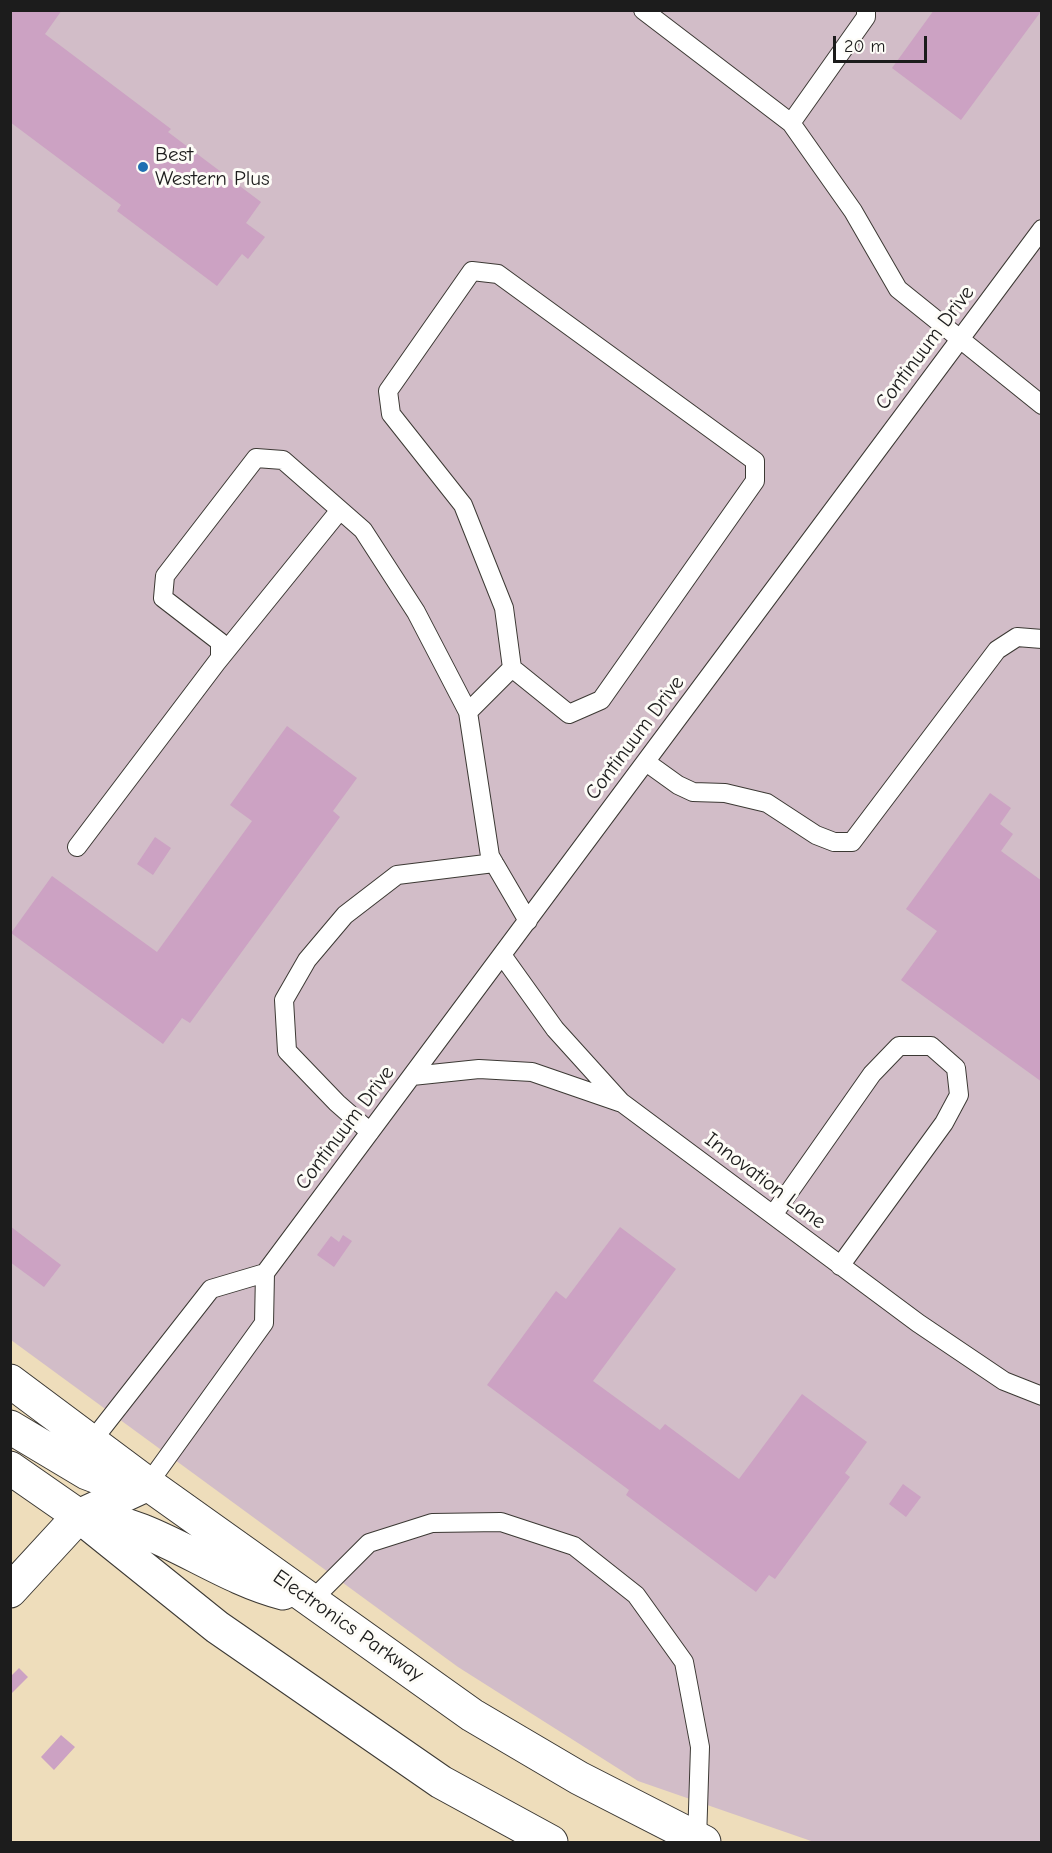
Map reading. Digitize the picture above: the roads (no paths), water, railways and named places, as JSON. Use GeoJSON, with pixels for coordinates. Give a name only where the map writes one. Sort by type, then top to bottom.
{"type":"FeatureCollection","features":[{"type":"Feature","properties":{"kind":"main road","name":"Electronics Parkway"},"geometry":{"type":"LineString","coordinates":[[10,1381],[148,1484],[472,1715],[579,1778],[700,1841]]}},
{"type":"Feature","properties":{"kind":"main road"},"geometry":{"type":"LineString","coordinates":[[10,1427],[87,1473],[116,1484],[148,1484]]}},
{"type":"Feature","properties":{"kind":"main road"},"geometry":{"type":"LineString","coordinates":[[79,1516],[92,1441]]}},
{"type":"Feature","properties":{"kind":"main road"},"geometry":{"type":"LineString","coordinates":[[10,1468],[79,1516],[217,1627],[422,1769],[551,1842]]}},
{"type":"Feature","properties":{"kind":"main road"},"geometry":{"type":"LineString","coordinates":[[10,1591],[79,1516],[148,1484]]}},
{"type":"Feature","properties":{"kind":"main road"},"geometry":{"type":"LineString","coordinates":[[79,1516],[104,1518],[129,1524],[258,1587],[311,1600]]}},
{"type":"Feature","properties":{"kind":"lane"},"geometry":{"type":"LineString","coordinates":[[643,10],[791,123],[853,211],[898,289],[1041,405]]}},
{"type":"Feature","properties":{"kind":"lane"},"geometry":{"type":"LineString","coordinates":[[791,123],[866,17],[866,10]]}},
{"type":"Feature","properties":{"kind":"lane","name":"Continuum Drive"},"geometry":{"type":"LineString","coordinates":[[265,1274],[1041,229]]}},
{"type":"Feature","properties":{"kind":"lane"},"geometry":{"type":"LineString","coordinates":[[472,271],[498,274],[755,461],[755,481],[601,700],[569,714],[512,668],[504,608],[463,505],[391,414],[388,391],[472,271]]}},
{"type":"Feature","properties":{"kind":"lane"},"geometry":{"type":"LineString","coordinates":[[217,662],[220,658],[220,642],[163,598],[165,576],[256,458],[283,460],[363,530],[416,612],[468,712],[490,856],[528,921]]}},
{"type":"Feature","properties":{"kind":"lane"},"geometry":{"type":"LineString","coordinates":[[77,847],[217,662],[340,510]]}},
{"type":"Feature","properties":{"kind":"lane"},"geometry":{"type":"LineString","coordinates":[[646,762],[678,786],[693,792],[725,793],[766,803],[816,835],[834,842],[852,842],[997,650],[1017,637],[1041,639]]}},
{"type":"Feature","properties":{"kind":"lane"},"geometry":{"type":"LineString","coordinates":[[468,712],[512,668]]}},
{"type":"Feature","properties":{"kind":"lane"},"geometry":{"type":"LineString","coordinates":[[370,1132],[337,1103],[287,1051],[284,1000],[307,960],[345,915],[397,875],[494,863]]}},
{"type":"Feature","properties":{"kind":"lane","name":"Innovation Lane"},"geometry":{"type":"LineString","coordinates":[[502,955],[555,1029],[621,1102],[918,1323],[1004,1380],[1041,1396]]}},
{"type":"Feature","properties":{"kind":"lane"},"geometry":{"type":"LineString","coordinates":[[773,1215],[872,1074],[899,1046],[931,1046],[956,1068],[959,1095],[944,1123],[840,1266]]}},
{"type":"Feature","properties":{"kind":"lane"},"geometry":{"type":"LineString","coordinates":[[412,1076],[479,1069],[532,1072],[621,1102]]}},
{"type":"Feature","properties":{"kind":"lane"},"geometry":{"type":"LineString","coordinates":[[92,1441],[211,1289],[265,1274],[264,1323],[148,1484]]}},
{"type":"Feature","properties":{"kind":"lane"},"geometry":{"type":"LineString","coordinates":[[311,1600],[369,1543],[432,1523],[501,1522],[574,1546],[636,1595],[684,1662],[700,1748],[700,1841]]}},
{"type":"Feature","properties":{"kind":"place","name":"Best Western Plus"},"geometry":{"type":"Point","coordinates":[143,167]}}]}
